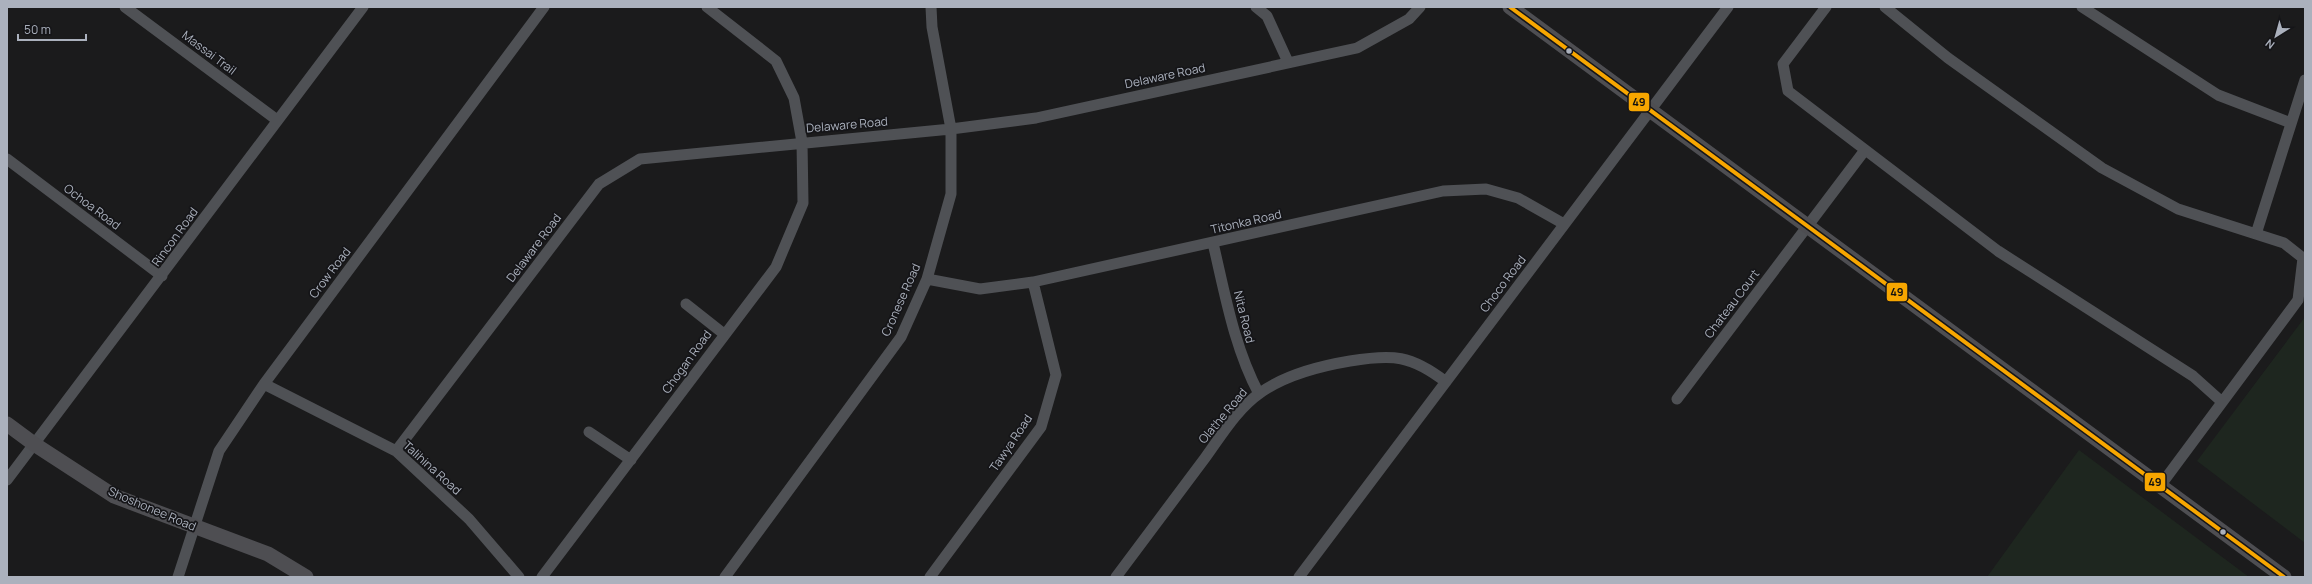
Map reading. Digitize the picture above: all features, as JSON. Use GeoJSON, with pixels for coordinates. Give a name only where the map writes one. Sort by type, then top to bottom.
{"type":"FeatureCollection","features":[{"type":"Feature","properties":{"kind":"main road"},"geometry":{"type":"LineString","coordinates":[[1510,7],[2284,577]]}},
{"type":"Feature","properties":{"kind":"main road","name":"Shoshonee Road"},"geometry":{"type":"LineString","coordinates":[[7,424],[34,444],[114,496],[268,554],[306,577]]}},
{"type":"Feature","properties":{"kind":"street","name":"Massai Trail"},"geometry":{"type":"LineString","coordinates":[[125,7],[277,120]]}},
{"type":"Feature","properties":{"kind":"street","name":"Rincon Road"},"geometry":{"type":"LineString","coordinates":[[7,480],[363,7]]}},
{"type":"Feature","properties":{"kind":"street","name":"Crow Road"},"geometry":{"type":"LineString","coordinates":[[178,577],[219,451],[264,384],[544,7]]}},
{"type":"Feature","properties":{"kind":"street","name":"Chogan Road"},"geometry":{"type":"LineString","coordinates":[[542,577],[776,267],[803,203],[802,142],[794,98],[776,61],[707,7]]}},
{"type":"Feature","properties":{"kind":"street","name":"Cronese Road"},"geometry":{"type":"LineString","coordinates":[[725,577],[901,337],[927,278],[951,194],[951,129],[932,27],[931,7]]}},
{"type":"Feature","properties":{"kind":"street"},"geometry":{"type":"LineString","coordinates":[[1256,7],[1268,16],[1288,62]]}},
{"type":"Feature","properties":{"kind":"street","name":"Delaware Road"},"geometry":{"type":"LineString","coordinates":[[396,451],[599,184],[640,159],[802,142],[951,129],[1036,118],[1357,48],[1409,19],[1420,7]]}},
{"type":"Feature","properties":{"kind":"street","name":"Choco Road"},"geometry":{"type":"LineString","coordinates":[[1299,577],[1728,7]]}},
{"type":"Feature","properties":{"kind":"street"},"geometry":{"type":"LineString","coordinates":[[1826,7],[1783,64],[1788,91],[1998,251],[2193,376],[2222,402]]}},
{"type":"Feature","properties":{"kind":"street"},"geometry":{"type":"LineString","coordinates":[[1885,7],[1948,58],[2102,168],[2178,209],[2284,243],[2303,258],[2298,300],[2255,360],[2160,486]]}},
{"type":"Feature","properties":{"kind":"street"},"geometry":{"type":"LineString","coordinates":[[2082,7],[2218,95],[2291,123]]}},
{"type":"Feature","properties":{"kind":"street"},"geometry":{"type":"LineString","coordinates":[[2256,234],[2305,80]]}},
{"type":"Feature","properties":{"kind":"street","name":"Chateau Court"},"geometry":{"type":"LineString","coordinates":[[1677,399],[1865,150]]}},
{"type":"Feature","properties":{"kind":"street","name":"Ochoa Road"},"geometry":{"type":"LineString","coordinates":[[7,158],[162,276]]}},
{"type":"Feature","properties":{"kind":"street","name":"Titonka Road"},"geometry":{"type":"LineString","coordinates":[[927,278],[980,289],[1033,282],[1450,191],[1486,190],[1518,198],[1564,224]]}},
{"type":"Feature","properties":{"kind":"street","name":"Nita Road"},"geometry":{"type":"LineString","coordinates":[[1213,243],[1238,348],[1247,371],[1259,394]]}},
{"type":"Feature","properties":{"kind":"street","name":"Tawya Road"},"geometry":{"type":"LineString","coordinates":[[930,577],[1041,427],[1056,375],[1033,282]]}},
{"type":"Feature","properties":{"kind":"street"},"geometry":{"type":"LineString","coordinates":[[686,304],[724,334]]}},
{"type":"Feature","properties":{"kind":"street","name":"Olathe Road"},"geometry":{"type":"LineString","coordinates":[[1116,577],[1234,420],[1259,394],[1278,382],[1308,371],[1340,362],[1380,356],[1405,358],[1422,365],[1446,382]]}},
{"type":"Feature","properties":{"kind":"street","name":"Talihina Road"},"geometry":{"type":"LineString","coordinates":[[264,384],[396,451],[469,518],[519,577]]}},
{"type":"Feature","properties":{"kind":"street"},"geometry":{"type":"LineString","coordinates":[[589,432],[631,460]]}},
{"type":"Feature","properties":{"kind":"shaded area"},"geometry":{"type":"Polygon","coordinates":[[[2305,317],[2305,543],[2197,461],[2305,317]]]}},
{"type":"Feature","properties":{"kind":"shaded area"},"geometry":{"type":"Polygon","coordinates":[[[2079,450],[2249,577],[1987,577],[2079,450]]]}},
{"type":"Feature","properties":{"kind":"transit line","name":"49"},"geometry":{"type":"LineString","coordinates":[[1510,7],[2284,577]]}}]}
